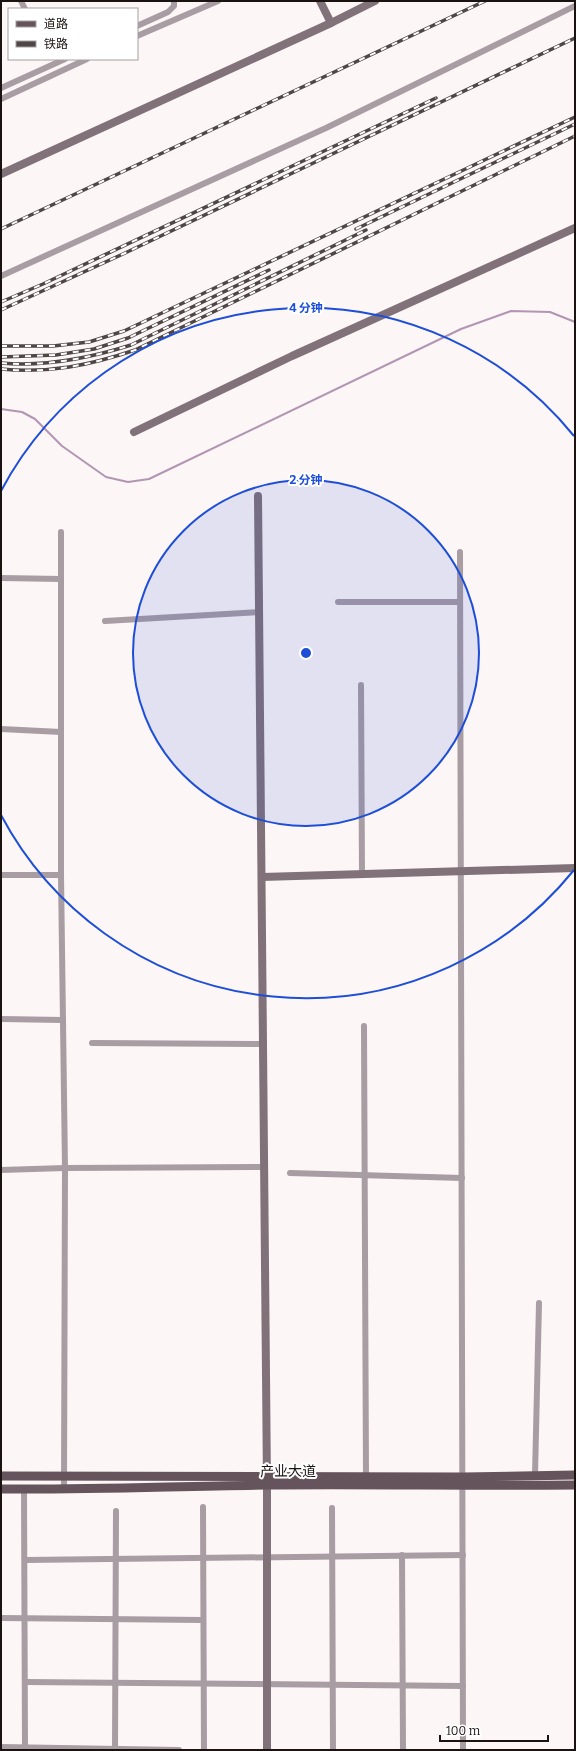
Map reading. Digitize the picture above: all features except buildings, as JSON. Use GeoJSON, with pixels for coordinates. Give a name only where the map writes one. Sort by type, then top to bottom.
{"type":"FeatureCollection","features":[{"type":"Feature","properties":{"kind":"main road","name":"产业大道"},"geometry":{"type":"LineString","coordinates":[[1,1476],[64,1478],[267,1475],[463,1477],[575,1475]]}},
{"type":"Feature","properties":{"kind":"main road","name":"产业大道"},"geometry":{"type":"LineString","coordinates":[[1,1489],[64,1490],[267,1485],[575,1485]]}},
{"type":"Feature","properties":{"kind":"street"},"geometry":{"type":"LineString","coordinates":[[138,26],[168,12],[174,6],[174,1]]}},
{"type":"Feature","properties":{"kind":"street"},"geometry":{"type":"LineString","coordinates":[[138,36],[218,1]]}},
{"type":"Feature","properties":{"kind":"street"},"geometry":{"type":"LineString","coordinates":[[320,1],[331,23]]}},
{"type":"Feature","properties":{"kind":"street"},"geometry":{"type":"LineString","coordinates":[[1,174],[331,23],[375,1]]}},
{"type":"Feature","properties":{"kind":"street"},"geometry":{"type":"LineString","coordinates":[[1,276],[326,128],[575,6]]}},
{"type":"Feature","properties":{"kind":"street"},"geometry":{"type":"LineString","coordinates":[[1,88],[49,62],[59,60]]}},
{"type":"Feature","properties":{"kind":"street"},"geometry":{"type":"LineString","coordinates":[[1,99],[85,60]]}},
{"type":"Feature","properties":{"kind":"street"},"geometry":{"type":"LineString","coordinates":[[134,432],[292,356],[575,228]]}},
{"type":"Feature","properties":{"kind":"street"},"geometry":{"type":"LineString","coordinates":[[258,496],[267,1475],[267,1750]]}},
{"type":"Feature","properties":{"kind":"street"},"geometry":{"type":"LineString","coordinates":[[61,532],[61,875],[65,1168],[64,1490]]}},
{"type":"Feature","properties":{"kind":"street"},"geometry":{"type":"LineString","coordinates":[[460,552],[463,1750]]}},
{"type":"Feature","properties":{"kind":"street"},"geometry":{"type":"LineString","coordinates":[[1,578],[61,579]]}},
{"type":"Feature","properties":{"kind":"street"},"geometry":{"type":"LineString","coordinates":[[338,602],[460,602]]}},
{"type":"Feature","properties":{"kind":"street"},"geometry":{"type":"LineString","coordinates":[[105,621],[260,612]]}},
{"type":"Feature","properties":{"kind":"street"},"geometry":{"type":"LineString","coordinates":[[361,685],[362,874]]}},
{"type":"Feature","properties":{"kind":"street"},"geometry":{"type":"LineString","coordinates":[[1,730],[61,732]]}},
{"type":"Feature","properties":{"kind":"street"},"geometry":{"type":"LineString","coordinates":[[262,877],[575,868]]}},
{"type":"Feature","properties":{"kind":"street"},"geometry":{"type":"LineString","coordinates":[[1,875],[61,875]]}},
{"type":"Feature","properties":{"kind":"street"},"geometry":{"type":"LineString","coordinates":[[1,1019],[63,1020]]}},
{"type":"Feature","properties":{"kind":"street"},"geometry":{"type":"LineString","coordinates":[[364,1026],[366,1476]]}},
{"type":"Feature","properties":{"kind":"street"},"geometry":{"type":"LineString","coordinates":[[92,1043],[263,1044]]}},
{"type":"Feature","properties":{"kind":"street"},"geometry":{"type":"LineString","coordinates":[[1,1170],[65,1168],[264,1167]]}},
{"type":"Feature","properties":{"kind":"street"},"geometry":{"type":"LineString","coordinates":[[290,1173],[462,1178]]}},
{"type":"Feature","properties":{"kind":"street"},"geometry":{"type":"LineString","coordinates":[[535,1476],[539,1304]]}},
{"type":"Feature","properties":{"kind":"street"},"geometry":{"type":"LineString","coordinates":[[24,1489],[25,1748]]}},
{"type":"Feature","properties":{"kind":"street"},"geometry":{"type":"LineString","coordinates":[[203,1507],[204,1750]]}},
{"type":"Feature","properties":{"kind":"street"},"geometry":{"type":"LineString","coordinates":[[332,1508],[333,1750]]}},
{"type":"Feature","properties":{"kind":"street"},"geometry":{"type":"LineString","coordinates":[[116,1511],[116,1750]]}},
{"type":"Feature","properties":{"kind":"street"},"geometry":{"type":"LineString","coordinates":[[25,1560],[463,1555]]}},
{"type":"Feature","properties":{"kind":"street"},"geometry":{"type":"LineString","coordinates":[[402,1556],[403,1750]]}},
{"type":"Feature","properties":{"kind":"street"},"geometry":{"type":"LineString","coordinates":[[1,1618],[203,1620]]}},
{"type":"Feature","properties":{"kind":"street"},"geometry":{"type":"LineString","coordinates":[[25,1682],[463,1686]]}},
{"type":"Feature","properties":{"kind":"street"},"geometry":{"type":"LineString","coordinates":[[1,1747],[179,1750]]}},
{"type":"Feature","properties":{"kind":"waterway"},"geometry":{"type":"LineString","coordinates":[[1,409],[22,412],[35,419],[62,446],[106,477],[128,482],[149,479],[461,329],[511,311],[550,312],[575,322]]}},
{"type":"Feature","properties":{"kind":"railway"},"geometry":{"type":"LineString","coordinates":[[1,229],[485,1]]}},
{"type":"Feature","properties":{"kind":"railway"},"geometry":{"type":"LineString","coordinates":[[1,310],[123,254],[575,38]]}},
{"type":"Feature","properties":{"kind":"railway"},"geometry":{"type":"LineString","coordinates":[[1,302],[43,284],[436,98]]}},
{"type":"Feature","properties":{"kind":"railway"},"geometry":{"type":"LineString","coordinates":[[1,346],[53,346],[89,342],[124,331],[575,117]]}},
{"type":"Feature","properties":{"kind":"railway"},"geometry":{"type":"LineString","coordinates":[[356,229],[575,124]]}},
{"type":"Feature","properties":{"kind":"railway"},"geometry":{"type":"LineString","coordinates":[[1,369],[36,370],[69,367],[102,360],[135,350],[575,136]]}},
{"type":"Feature","properties":{"kind":"railway"},"geometry":{"type":"LineString","coordinates":[[1,363],[34,364],[67,360],[100,354],[131,345],[366,230]]}},
{"type":"Feature","properties":{"kind":"railway"},"geometry":{"type":"LineString","coordinates":[[1,357],[56,355],[94,349],[128,338],[269,270]]}}]}
